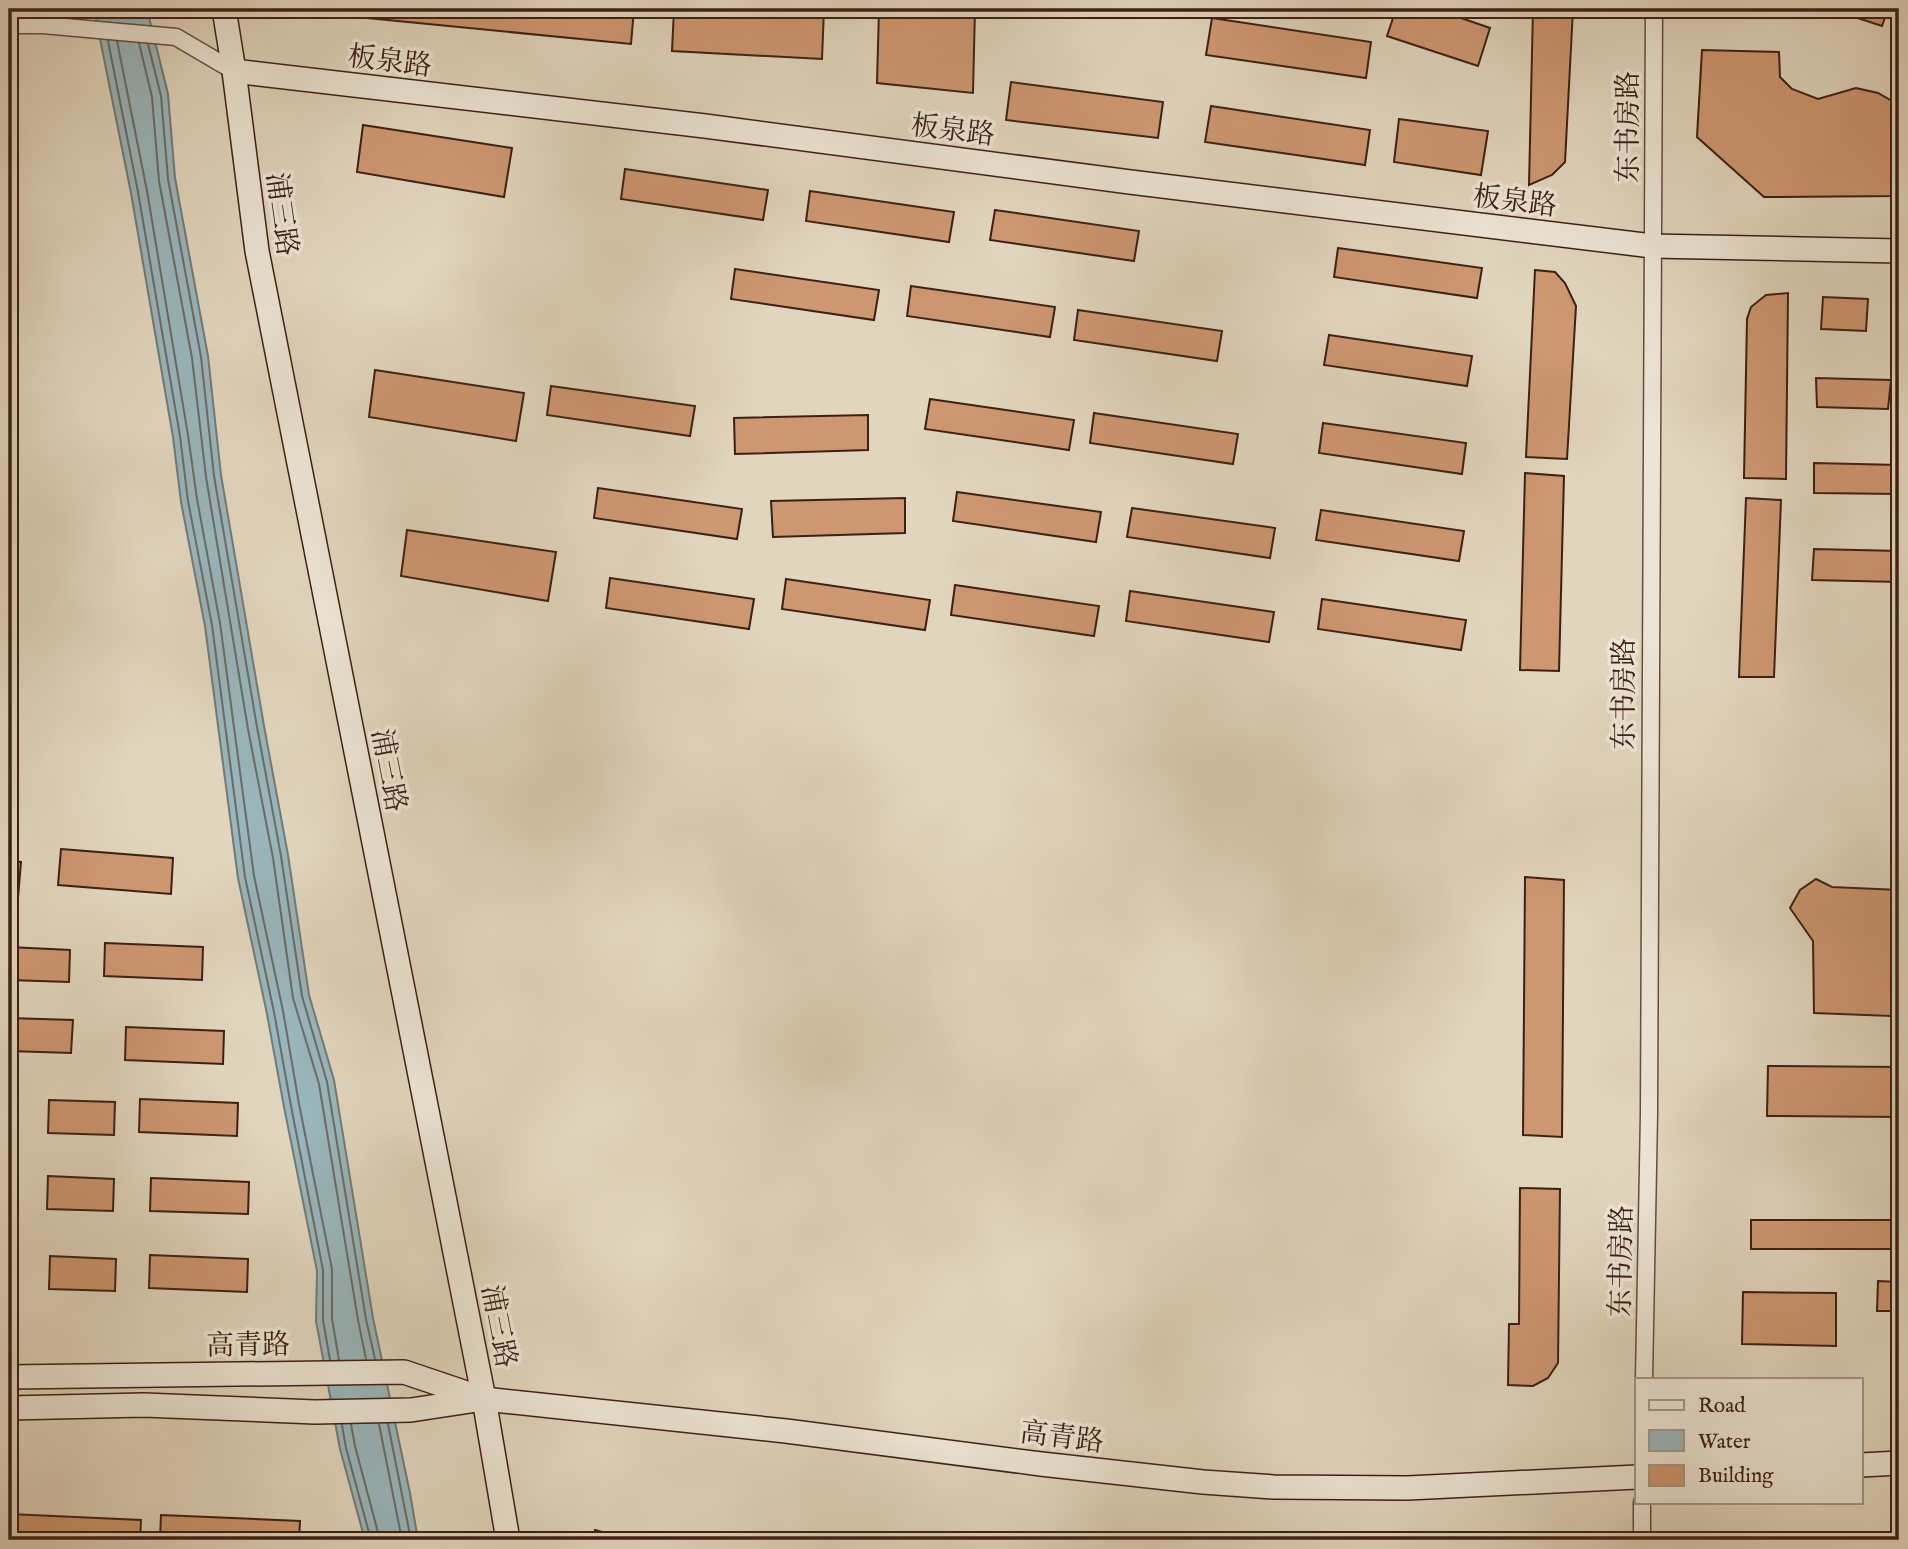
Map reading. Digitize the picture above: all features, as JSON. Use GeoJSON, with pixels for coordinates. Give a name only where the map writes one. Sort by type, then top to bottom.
{"type":"FeatureCollection","features":[{"type":"Feature","properties":{"kind":"main road","name":"浦三路"},"geometry":{"type":"LineString","coordinates":[[224,9],[257,251],[484,1399],[508,1540]]}},
{"type":"Feature","properties":{"kind":"main road","name":"板泉路"},"geometry":{"type":"LineString","coordinates":[[234,71],[705,126],[1652,247],[1899,250]]}},
{"type":"Feature","properties":{"kind":"main road","name":"高青路"},"geometry":{"type":"LineString","coordinates":[[9,1377],[404,1372],[484,1399],[786,1431],[1055,1466],[1274,1487],[1408,1488],[1635,1477]]}},
{"type":"Feature","properties":{"kind":"main road","name":"高青路"},"geometry":{"type":"LineString","coordinates":[[9,1408],[144,1405],[315,1412],[411,1410],[484,1399]]}},
{"type":"Feature","properties":{"kind":"main road"},"geometry":{"type":"LineString","coordinates":[[1862,1465],[1899,1464]]}},
{"type":"Feature","properties":{"kind":"street","name":"东书房路"},"geometry":{"type":"LineString","coordinates":[[1644,1378],[1649,1114],[1654,9]]}},
{"type":"Feature","properties":{"kind":"street","name":"板泉路"},"geometry":{"type":"LineString","coordinates":[[9,25],[43,25],[176,37],[234,71]]}},
{"type":"Feature","properties":{"kind":"street"},"geometry":{"type":"LineString","coordinates":[[1642,1540],[1643,1504]]}},
{"type":"Feature","properties":{"kind":"water"},"geometry":{"type":"Polygon","coordinates":[[[94,9],[147,9],[168,94],[175,178],[208,356],[221,475],[288,855],[309,995],[334,1080],[373,1318],[418,1540],[365,1540],[340,1449],[316,1321],[317,1271],[238,878],[205,626],[181,502],[173,437],[131,193],[94,9]]]}},
{"type":"Feature","properties":{"kind":"building"},"geometry":{"type":"Polygon","coordinates":[[[355,9],[634,9],[631,44],[357,17],[355,9]]]}},
{"type":"Feature","properties":{"kind":"building"},"geometry":{"type":"Polygon","coordinates":[[[674,9],[824,9],[822,59],[672,51],[674,9]]]}},
{"type":"Feature","properties":{"kind":"building"},"geometry":{"type":"Polygon","coordinates":[[[879,9],[975,9],[973,93],[877,83],[879,9]]]}},
{"type":"Feature","properties":{"kind":"building"},"geometry":{"type":"Polygon","coordinates":[[[1396,9],[1435,9],[1490,28],[1478,66],[1387,36],[1396,9]]]}},
{"type":"Feature","properties":{"kind":"building"},"geometry":{"type":"Polygon","coordinates":[[[1533,9],[1573,9],[1565,162],[1552,175],[1529,185],[1533,9]]]}},
{"type":"Feature","properties":{"kind":"building"},"geometry":{"type":"Polygon","coordinates":[[[1830,9],[1888,9],[1882,26],[1830,9]]]}},
{"type":"Feature","properties":{"kind":"building"},"geometry":{"type":"Polygon","coordinates":[[[1212,18],[1371,42],[1366,78],[1206,55],[1212,18]]]}},
{"type":"Feature","properties":{"kind":"building"},"geometry":{"type":"Polygon","coordinates":[[[1702,50],[1779,52],[1780,77],[1792,89],[1818,99],[1856,88],[1878,93],[1899,105],[1899,196],[1764,197],[1697,137],[1702,50]]]}},
{"type":"Feature","properties":{"kind":"building"},"geometry":{"type":"Polygon","coordinates":[[[1011,82],[1163,102],[1158,138],[1006,120],[1011,82]]]}},
{"type":"Feature","properties":{"kind":"building"},"geometry":{"type":"Polygon","coordinates":[[[1211,106],[1370,130],[1365,165],[1205,142],[1211,106]]]}},
{"type":"Feature","properties":{"kind":"building"},"geometry":{"type":"Polygon","coordinates":[[[1399,119],[1488,131],[1481,175],[1394,162],[1399,119]]]}},
{"type":"Feature","properties":{"kind":"building"},"geometry":{"type":"Polygon","coordinates":[[[363,125],[512,148],[504,197],[357,172],[363,125]]]}},
{"type":"Feature","properties":{"kind":"building"},"geometry":{"type":"Polygon","coordinates":[[[625,169],[768,190],[763,220],[621,199],[625,169]]]}},
{"type":"Feature","properties":{"kind":"building"},"geometry":{"type":"Polygon","coordinates":[[[810,191],[954,212],[949,242],[806,221],[810,191]]]}},
{"type":"Feature","properties":{"kind":"building"},"geometry":{"type":"Polygon","coordinates":[[[995,210],[1139,231],[1134,261],[990,240],[995,210]]]}},
{"type":"Feature","properties":{"kind":"building"},"geometry":{"type":"Polygon","coordinates":[[[1338,248],[1482,268],[1477,298],[1334,277],[1338,248]]]}},
{"type":"Feature","properties":{"kind":"building"},"geometry":{"type":"Polygon","coordinates":[[[735,269],[879,290],[874,320],[731,299],[735,269]]]}},
{"type":"Feature","properties":{"kind":"building"},"geometry":{"type":"Polygon","coordinates":[[[1535,270],[1555,272],[1565,283],[1576,306],[1567,459],[1526,457],[1535,270]]]}},
{"type":"Feature","properties":{"kind":"building"},"geometry":{"type":"Polygon","coordinates":[[[911,286],[1055,307],[1050,337],[907,316],[911,286]]]}},
{"type":"Feature","properties":{"kind":"building"},"geometry":{"type":"Polygon","coordinates":[[[1788,293],[1786,479],[1744,478],[1747,319],[1751,307],[1766,295],[1788,293]]]}},
{"type":"Feature","properties":{"kind":"building"},"geometry":{"type":"Polygon","coordinates":[[[1823,297],[1868,299],[1866,331],[1821,329],[1823,297]]]}},
{"type":"Feature","properties":{"kind":"building"},"geometry":{"type":"Polygon","coordinates":[[[1078,310],[1222,331],[1217,361],[1074,340],[1078,310]]]}},
{"type":"Feature","properties":{"kind":"building"},"geometry":{"type":"Polygon","coordinates":[[[1329,335],[1472,356],[1467,386],[1324,365],[1329,335]]]}},
{"type":"Feature","properties":{"kind":"building"},"geometry":{"type":"Polygon","coordinates":[[[375,370],[524,393],[516,441],[369,417],[375,370]]]}},
{"type":"Feature","properties":{"kind":"building"},"geometry":{"type":"Polygon","coordinates":[[[1816,378],[1891,380],[1888,409],[1817,407],[1816,378]]]}},
{"type":"Feature","properties":{"kind":"building"},"geometry":{"type":"Polygon","coordinates":[[[551,386],[695,406],[690,436],[547,415],[551,386]]]}},
{"type":"Feature","properties":{"kind":"building"},"geometry":{"type":"Polygon","coordinates":[[[930,399],[1074,420],[1069,450],[925,429],[930,399]]]}},
{"type":"Feature","properties":{"kind":"building"},"geometry":{"type":"Polygon","coordinates":[[[1094,413],[1238,434],[1233,464],[1090,443],[1094,413]]]}},
{"type":"Feature","properties":{"kind":"building"},"geometry":{"type":"Polygon","coordinates":[[[868,415],[868,450],[735,454],[734,418],[868,415]]]}},
{"type":"Feature","properties":{"kind":"building"},"geometry":{"type":"Polygon","coordinates":[[[1323,423],[1466,443],[1462,474],[1319,453],[1323,423]]]}},
{"type":"Feature","properties":{"kind":"building"},"geometry":{"type":"Polygon","coordinates":[[[1814,463],[1899,465],[1899,494],[1814,493],[1814,463]]]}},
{"type":"Feature","properties":{"kind":"building"},"geometry":{"type":"Polygon","coordinates":[[[1525,473],[1564,476],[1559,671],[1520,670],[1525,473]]]}},
{"type":"Feature","properties":{"kind":"building"},"geometry":{"type":"Polygon","coordinates":[[[598,488],[742,509],[737,539],[594,518],[598,488]]]}},
{"type":"Feature","properties":{"kind":"building"},"geometry":{"type":"Polygon","coordinates":[[[957,492],[1101,512],[1096,542],[953,521],[957,492]]]}},
{"type":"Feature","properties":{"kind":"building"},"geometry":{"type":"Polygon","coordinates":[[[905,498],[905,533],[773,537],[771,501],[905,498]]]}},
{"type":"Feature","properties":{"kind":"building"},"geometry":{"type":"Polygon","coordinates":[[[1746,498],[1781,500],[1774,677],[1739,677],[1746,498]]]}},
{"type":"Feature","properties":{"kind":"building"},"geometry":{"type":"Polygon","coordinates":[[[1132,508],[1275,528],[1270,558],[1127,537],[1132,508]]]}},
{"type":"Feature","properties":{"kind":"building"},"geometry":{"type":"Polygon","coordinates":[[[1321,510],[1464,531],[1459,561],[1316,540],[1321,510]]]}},
{"type":"Feature","properties":{"kind":"building"},"geometry":{"type":"Polygon","coordinates":[[[407,530],[556,552],[548,601],[401,576],[407,530]]]}},
{"type":"Feature","properties":{"kind":"building"},"geometry":{"type":"Polygon","coordinates":[[[1814,549],[1899,551],[1899,582],[1812,580],[1814,549]]]}},
{"type":"Feature","properties":{"kind":"building"},"geometry":{"type":"Polygon","coordinates":[[[610,578],[754,599],[749,629],[606,608],[610,578]]]}},
{"type":"Feature","properties":{"kind":"building"},"geometry":{"type":"Polygon","coordinates":[[[786,579],[930,600],[925,630],[782,609],[786,579]]]}},
{"type":"Feature","properties":{"kind":"building"},"geometry":{"type":"Polygon","coordinates":[[[955,585],[1099,606],[1094,636],[951,615],[955,585]]]}},
{"type":"Feature","properties":{"kind":"building"},"geometry":{"type":"Polygon","coordinates":[[[1130,591],[1274,612],[1269,642],[1126,621],[1130,591]]]}},
{"type":"Feature","properties":{"kind":"building"},"geometry":{"type":"Polygon","coordinates":[[[1322,599],[1466,620],[1461,650],[1318,629],[1322,599]]]}},
{"type":"Feature","properties":{"kind":"building"},"geometry":{"type":"Polygon","coordinates":[[[61,849],[173,858],[171,894],[58,885],[61,849]]]}},
{"type":"Feature","properties":{"kind":"building"},"geometry":{"type":"Polygon","coordinates":[[[9,861],[21,862],[18,898],[9,898],[9,861]]]}},
{"type":"Feature","properties":{"kind":"building"},"geometry":{"type":"Polygon","coordinates":[[[1525,877],[1564,880],[1562,1137],[1523,1135],[1525,877]]]}},
{"type":"Feature","properties":{"kind":"building"},"geometry":{"type":"Polygon","coordinates":[[[1816,879],[1832,887],[1899,890],[1899,984],[1892,985],[1891,1016],[1814,1013],[1813,941],[1790,908],[1800,890],[1816,879]]]}},
{"type":"Feature","properties":{"kind":"building"},"geometry":{"type":"Polygon","coordinates":[[[105,943],[203,947],[202,980],[104,976],[105,943]]]}},
{"type":"Feature","properties":{"kind":"building"},"geometry":{"type":"Polygon","coordinates":[[[9,947],[70,950],[69,982],[9,980],[9,947]]]}},
{"type":"Feature","properties":{"kind":"building"},"geometry":{"type":"Polygon","coordinates":[[[9,1018],[73,1020],[71,1053],[9,1051],[9,1018]]]}},
{"type":"Feature","properties":{"kind":"building"},"geometry":{"type":"Polygon","coordinates":[[[126,1027],[224,1031],[223,1064],[125,1060],[126,1027]]]}},
{"type":"Feature","properties":{"kind":"building"},"geometry":{"type":"Polygon","coordinates":[[[1768,1066],[1899,1067],[1899,1117],[1767,1116],[1768,1066]]]}},
{"type":"Feature","properties":{"kind":"building"},"geometry":{"type":"Polygon","coordinates":[[[140,1099],[238,1103],[237,1136],[139,1132],[140,1099]]]}},
{"type":"Feature","properties":{"kind":"building"},"geometry":{"type":"Polygon","coordinates":[[[49,1100],[115,1102],[114,1135],[48,1133],[49,1100]]]}},
{"type":"Feature","properties":{"kind":"building"},"geometry":{"type":"Polygon","coordinates":[[[48,1176],[114,1179],[113,1211],[47,1209],[48,1176]]]}},
{"type":"Feature","properties":{"kind":"building"},"geometry":{"type":"Polygon","coordinates":[[[151,1178],[249,1182],[248,1214],[150,1211],[151,1178]]]}},
{"type":"Feature","properties":{"kind":"building"},"geometry":{"type":"Polygon","coordinates":[[[1520,1188],[1560,1189],[1558,1363],[1548,1378],[1533,1386],[1508,1385],[1509,1324],[1519,1324],[1520,1188]]]}},
{"type":"Feature","properties":{"kind":"building"},"geometry":{"type":"Polygon","coordinates":[[[1751,1220],[1899,1220],[1899,1249],[1751,1249],[1751,1220]]]}},
{"type":"Feature","properties":{"kind":"building"},"geometry":{"type":"Polygon","coordinates":[[[150,1255],[248,1259],[247,1292],[149,1288],[150,1255]]]}},
{"type":"Feature","properties":{"kind":"building"},"geometry":{"type":"Polygon","coordinates":[[[50,1256],[116,1259],[115,1291],[49,1289],[50,1256]]]}},
{"type":"Feature","properties":{"kind":"building"},"geometry":{"type":"Polygon","coordinates":[[[1878,1281],[1899,1282],[1899,1311],[1877,1311],[1878,1281]]]}},
{"type":"Feature","properties":{"kind":"building"},"geometry":{"type":"Polygon","coordinates":[[[1743,1292],[1836,1293],[1836,1346],[1742,1344],[1743,1292]]]}},
{"type":"Feature","properties":{"kind":"building"},"geometry":{"type":"Polygon","coordinates":[[[9,1514],[141,1520],[140,1540],[9,1540],[9,1514]]]}},
{"type":"Feature","properties":{"kind":"building"},"geometry":{"type":"Polygon","coordinates":[[[161,1515],[300,1521],[299,1540],[160,1540],[161,1515]]]}},
{"type":"Feature","properties":{"kind":"building"},"geometry":{"type":"Polygon","coordinates":[[[595,1530],[632,1540],[592,1540],[595,1530]]]}}]}
